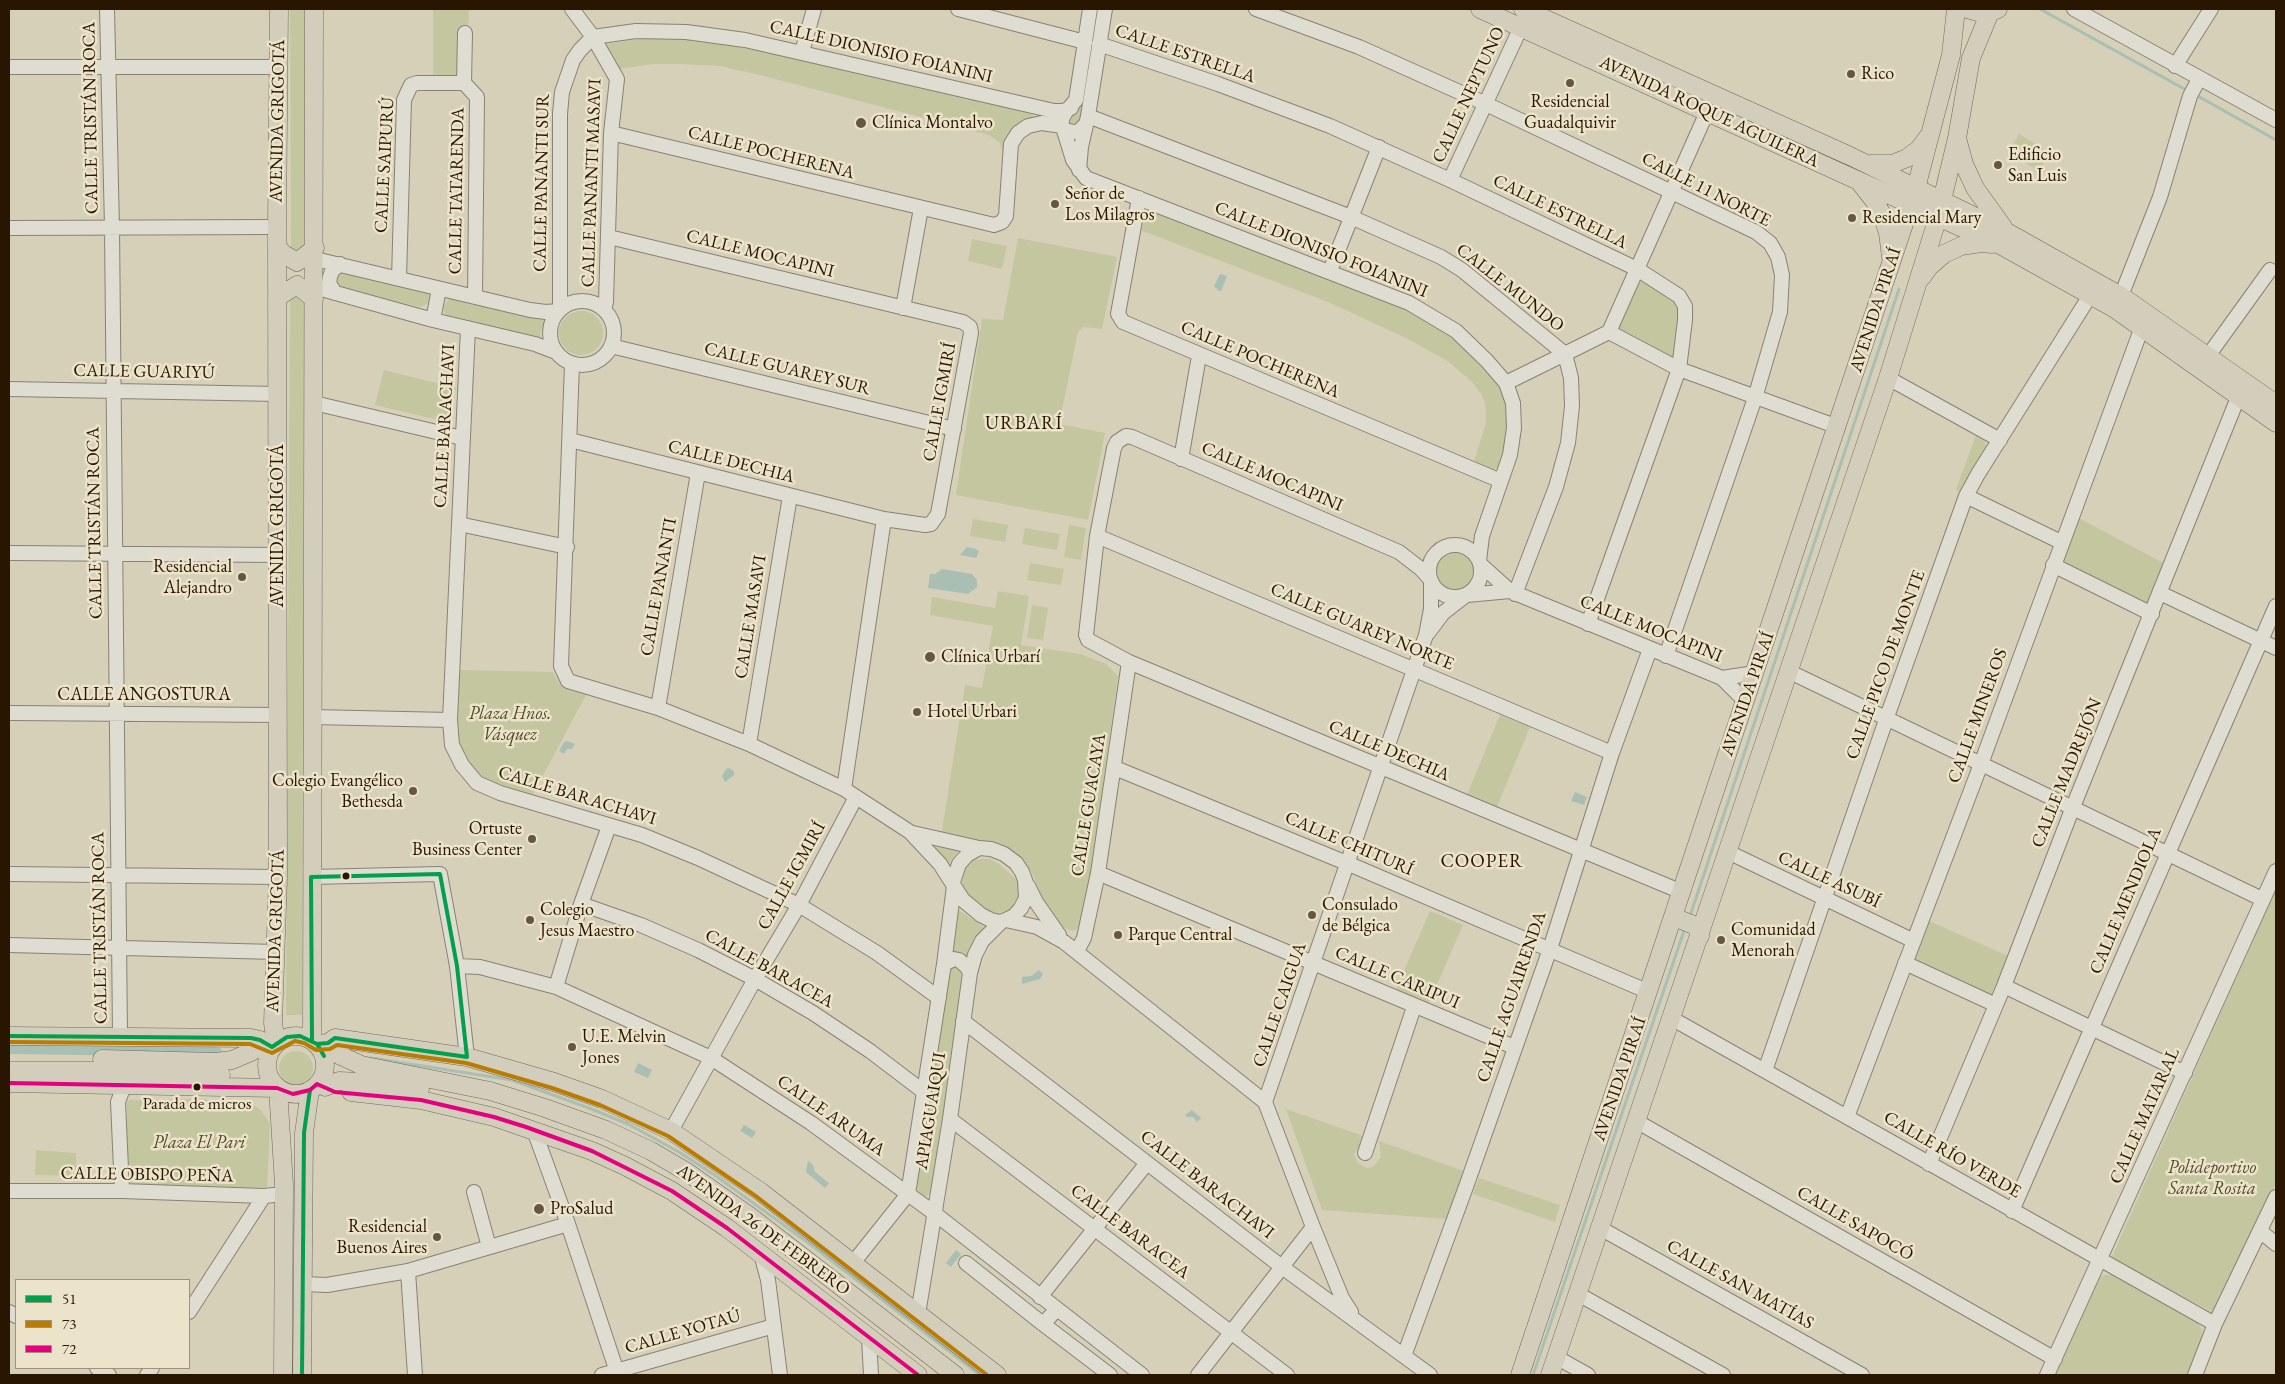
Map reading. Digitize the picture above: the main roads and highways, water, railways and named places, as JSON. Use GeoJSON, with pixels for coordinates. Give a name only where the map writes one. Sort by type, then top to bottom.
{"type":"FeatureCollection","features":[{"type":"Feature","properties":{"kind":"main road","name":"AVENIDA GRIGOTÁ"},"geometry":{"type":"LineString","coordinates":[[271,1044],[278,877],[278,394],[284,292],[277,245],[279,9]]}},
{"type":"Feature","properties":{"kind":"main road","name":"AVENIDA GRIGOTÁ"},"geometry":{"type":"LineString","coordinates":[[314,9],[315,253],[311,877],[319,1042]]}},
{"type":"Feature","properties":{"kind":"main road","name":"AVENIDA ROQUE AGUILERA"},"geometry":{"type":"LineString","coordinates":[[1480,9],[1911,205],[1940,209]]}},
{"type":"Feature","properties":{"kind":"main road","name":"AVENIDA ROQUE AGUILERA"},"geometry":{"type":"LineString","coordinates":[[1523,9],[1862,162],[1916,188],[1940,209]]}},
{"type":"Feature","properties":{"kind":"main road","name":"AVENIDA PIRAÍ"},"geometry":{"type":"LineString","coordinates":[[1550,1375],[1672,1018],[1686,924],[1682,892],[1755,673],[1786,592],[1911,205],[1951,55],[1956,9]]}},
{"type":"Feature","properties":{"kind":"main road"},"geometry":{"type":"LineString","coordinates":[[1967,9],[1977,12],[1994,10]]}},
{"type":"Feature","properties":{"kind":"main road","name":"AVENIDA PIRAÍ"},"geometry":{"type":"LineString","coordinates":[[1520,1375],[1649,992],[1728,852],[1788,671],[1810,596],[1888,378],[1940,209],[1957,138],[1971,58],[1994,10]]}},
{"type":"Feature","properties":{"kind":"main road"},"geometry":{"type":"LineString","coordinates":[[1862,162],[1877,165],[1892,164],[1906,158],[1919,149],[1928,137],[1934,123]]}},
{"type":"Feature","properties":{"kind":"main road"},"geometry":{"type":"LineString","coordinates":[[1957,138],[1964,164],[1975,188],[1990,211],[2003,238],[2090,294],[2118,302]]}},
{"type":"Feature","properties":{"kind":"main road"},"geometry":{"type":"LineString","coordinates":[[1855,179],[1871,197],[1883,217],[1888,232],[1892,264]]}},
{"type":"Feature","properties":{"kind":"main road"},"geometry":{"type":"LineString","coordinates":[[1940,209],[2003,238],[2118,302],[2146,321],[2208,356],[2273,401]]}},
{"type":"Feature","properties":{"kind":"main road"},"geometry":{"type":"LineString","coordinates":[[1918,283],[1929,266],[1944,254],[1961,246],[2003,238]]}},
{"type":"Feature","properties":{"kind":"main road"},"geometry":{"type":"LineString","coordinates":[[277,245],[302,274],[314,293]]}},
{"type":"Feature","properties":{"kind":"main road"},"geometry":{"type":"LineString","coordinates":[[289,259],[297,262],[315,253]]}},
{"type":"Feature","properties":{"kind":"main road"},"geometry":{"type":"LineString","coordinates":[[284,292],[302,274],[315,253]]}},
{"type":"Feature","properties":{"kind":"main road"},"geometry":{"type":"LineString","coordinates":[[284,292],[297,285],[314,293]]}},
{"type":"Feature","properties":{"kind":"main road"},"geometry":{"type":"LineString","coordinates":[[2146,321],[2239,396],[2276,423]]}},
{"type":"Feature","properties":{"kind":"main road"},"geometry":{"type":"LineString","coordinates":[[1786,592],[1797,596],[1810,596]]}},
{"type":"Feature","properties":{"kind":"main road"},"geometry":{"type":"LineString","coordinates":[[9,1036],[251,1038],[271,1044]]}},
{"type":"Feature","properties":{"kind":"main road"},"geometry":{"type":"LineString","coordinates":[[9,1060],[99,1059],[216,1062],[232,1060],[294,1036],[319,1042],[325,1062],[324,1074],[317,1087],[304,1133],[302,1375]]}},
{"type":"Feature","properties":{"kind":"main road","name":"AVENIDA 26 DE FEBRERO"},"geometry":{"type":"LineString","coordinates":[[319,1042],[335,1038],[467,1057],[562,1085],[602,1100],[671,1131],[762,1192],[996,1375]]}},
{"type":"Feature","properties":{"kind":"main road","name":"AVENIDA 26 DE FEBRERO"},"geometry":{"type":"LineString","coordinates":[[319,1042],[339,1055],[361,1064],[490,1091],[606,1130],[651,1151],[687,1172],[751,1217],[955,1375]]}},
{"type":"Feature","properties":{"kind":"main road"},"geometry":{"type":"LineString","coordinates":[[271,1044],[266,1063],[275,1085],[284,1190],[283,1375]]}},
{"type":"Feature","properties":{"kind":"main road"},"geometry":{"type":"LineString","coordinates":[[9,1071],[99,1071],[275,1085],[293,1094],[317,1087]]}},
{"type":"Feature","properties":{"kind":"main road"},"geometry":{"type":"LineString","coordinates":[[9,1077],[27,1084]]}},
{"type":"Feature","properties":{"kind":"main road","name":"AVENIDA 26 DE FEBRERO"},"geometry":{"type":"LineString","coordinates":[[317,1087],[339,1081],[385,1083],[425,1090],[488,1102],[605,1141],[684,1182],[938,1375]]}},
{"type":"Feature","properties":{"kind":"main road"},"geometry":{"type":"LineString","coordinates":[[9,1083],[127,1086],[275,1085]]}},
{"type":"Feature","properties":{"kind":"main road","name":"AVENIDA 26 DE FEBRERO"},"geometry":{"type":"LineString","coordinates":[[317,1087],[335,1092],[421,1100],[494,1117],[592,1150],[672,1191],[761,1254],[917,1375]]}},
{"type":"Feature","properties":{"kind":"main road"},"geometry":{"type":"LineString","coordinates":[[284,1190],[288,1198],[289,1249],[295,1253],[303,1253]]}},
{"type":"Feature","properties":{"kind":"main road"},"geometry":{"type":"LineString","coordinates":[[896,1343],[917,1375]]}},
{"type":"Feature","properties":{"kind":"waterway"},"geometry":{"type":"LineString","coordinates":[[2040,9],[2188,91]]}},
{"type":"Feature","properties":{"kind":"waterway"},"geometry":{"type":"LineString","coordinates":[[2196,95],[2276,140]]}},
{"type":"Feature","properties":{"kind":"waterway"},"geometry":{"type":"LineString","coordinates":[[1690,916],[1899,289]]}},
{"type":"Feature","properties":{"kind":"waterway"},"geometry":{"type":"LineString","coordinates":[[1533,1375],[1685,928]]}},
{"type":"Feature","properties":{"kind":"waterway"},"geometry":{"type":"LineString","coordinates":[[9,1049],[217,1052]]}},
{"type":"Feature","properties":{"kind":"waterway"},"geometry":{"type":"LineString","coordinates":[[371,1058],[512,1080],[628,1124],[679,1152],[716,1176],[810,1244],[980,1375]]}},
{"type":"Feature","properties":{"kind":"place","name":"Rico"},"geometry":{"type":"Point","coordinates":[1851,74]}},
{"type":"Feature","properties":{"kind":"place","name":"Residencial Guadalquivir"},"geometry":{"type":"Point","coordinates":[1570,83]}},
{"type":"Feature","properties":{"kind":"place","name":"Clínica Montalvo"},"geometry":{"type":"Point","coordinates":[861,123]}},
{"type":"Feature","properties":{"kind":"place","name":"Edificio San Luis"},"geometry":{"type":"Point","coordinates":[1998,165]}},
{"type":"Feature","properties":{"kind":"place","name":"Señor de Los Milagros"},"geometry":{"type":"Point","coordinates":[1055,204]}},
{"type":"Feature","properties":{"kind":"place","name":"Residencial Mary"},"geometry":{"type":"Point","coordinates":[1852,218]}},
{"type":"Feature","properties":{"kind":"place","name":"Residencial Alejandro"},"geometry":{"type":"Point","coordinates":[242,577]}},
{"type":"Feature","properties":{"kind":"place","name":"Clínica Urbarí"},"geometry":{"type":"Point","coordinates":[930,657]}},
{"type":"Feature","properties":{"kind":"place","name":"Hotel Urbari"},"geometry":{"type":"Point","coordinates":[917,712]}},
{"type":"Feature","properties":{"kind":"place","name":"Colegio Evangélico Bethesda"},"geometry":{"type":"Point","coordinates":[413,791]}},
{"type":"Feature","properties":{"kind":"place","name":"Ortuste Business Center"},"geometry":{"type":"Point","coordinates":[532,839]}},
{"type":"Feature","properties":{"kind":"place","name":"Consulado de Bélgica"},"geometry":{"type":"Point","coordinates":[1312,915]}},
{"type":"Feature","properties":{"kind":"place","name":"Colegio Jesus Maestro"},"geometry":{"type":"Point","coordinates":[530,920]}},
{"type":"Feature","properties":{"kind":"place","name":"Parque Central"},"geometry":{"type":"Point","coordinates":[1118,935]}},
{"type":"Feature","properties":{"kind":"place","name":"Comunidad Menorah"},"geometry":{"type":"Point","coordinates":[1721,940]}},
{"type":"Feature","properties":{"kind":"place","name":"U.E. Melvin Jones"},"geometry":{"type":"Point","coordinates":[572,1047]}},
{"type":"Feature","properties":{"kind":"place","name":"Parada de micros"},"geometry":{"type":"Point","coordinates":[197,1087]}},
{"type":"Feature","properties":{"kind":"place","name":"ProSalud"},"geometry":{"type":"Point","coordinates":[539,1209]}},
{"type":"Feature","properties":{"kind":"place","name":"Residencial Buenos Aires"},"geometry":{"type":"Point","coordinates":[437,1237]}},
{"type":"Feature","properties":{"kind":"district","name":"URBARÍ"},"geometry":{"type":"Point","coordinates":[1024,424]}},
{"type":"Feature","properties":{"kind":"district","name":"COOPER"},"geometry":{"type":"Point","coordinates":[1482,862]}},
{"type":"Feature","properties":{"kind":"park label","name":"Plaza Hnos. Vásquez"},"geometry":{"type":"Point","coordinates":[510,724]}},
{"type":"Feature","properties":{"kind":"park label","name":"Plaza El Pari"},"geometry":{"type":"Point","coordinates":[199,1143]}},
{"type":"Feature","properties":{"kind":"park label","name":"Polideportivo Santa Rosita"},"geometry":{"type":"Point","coordinates":[2212,1178]}}]}
